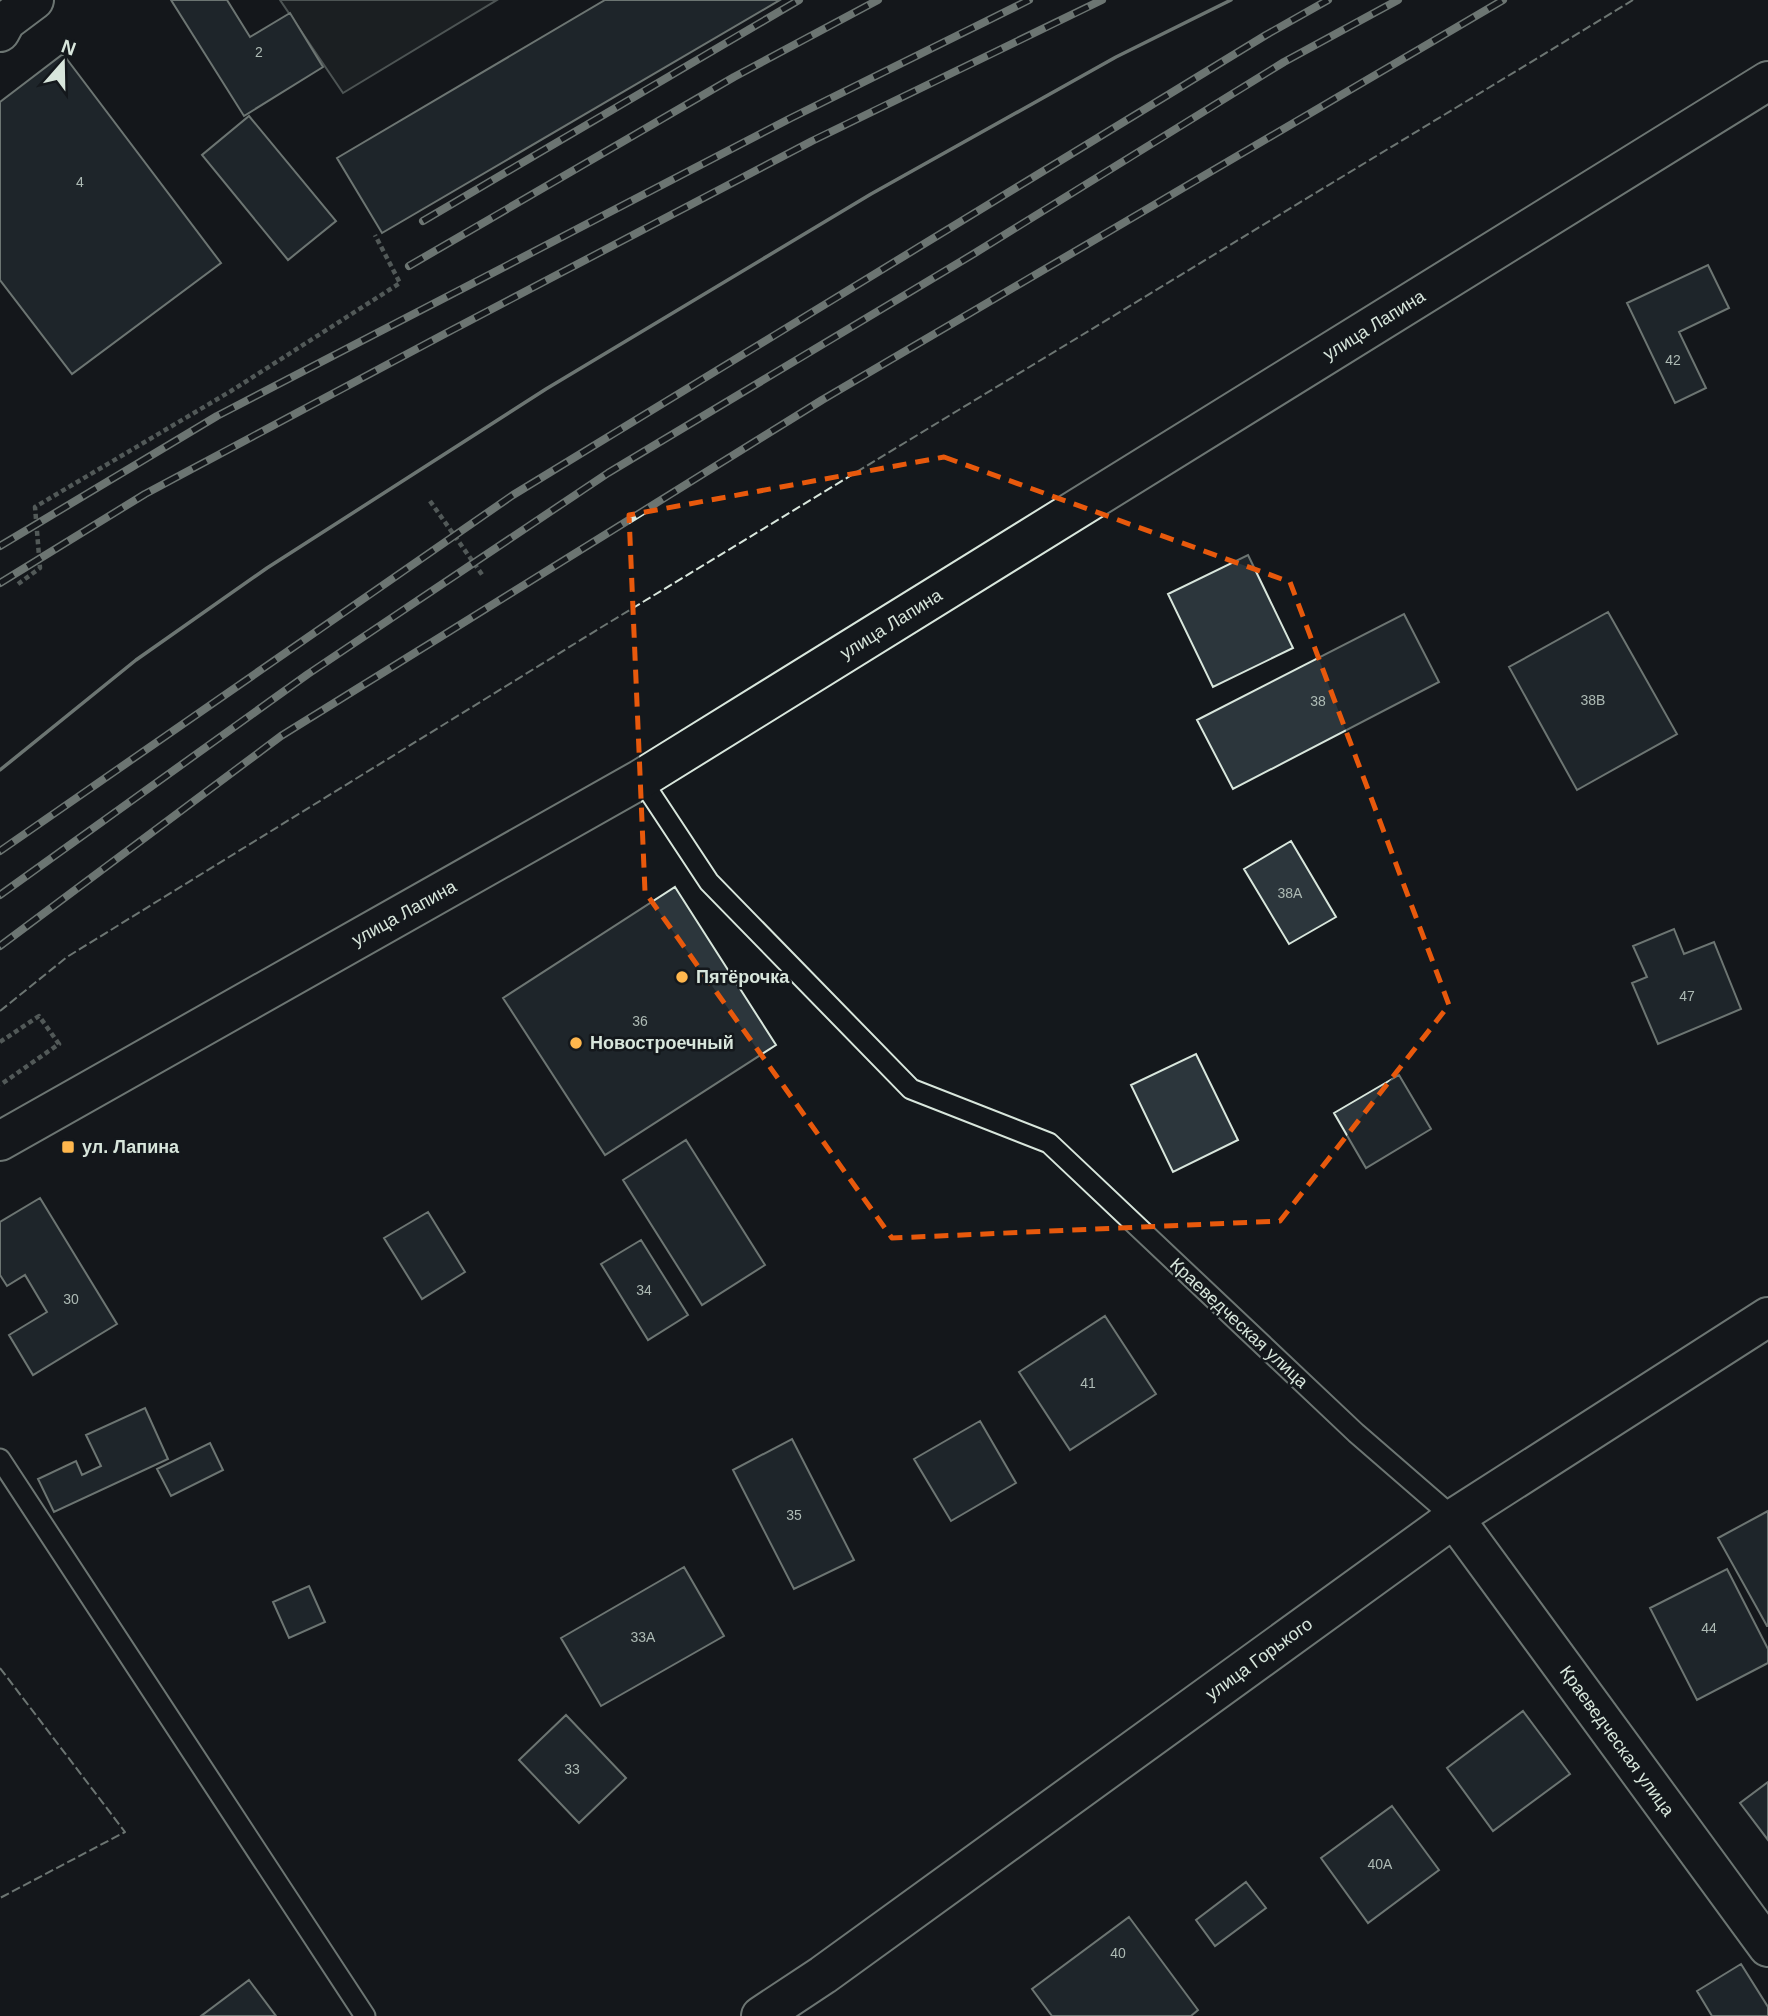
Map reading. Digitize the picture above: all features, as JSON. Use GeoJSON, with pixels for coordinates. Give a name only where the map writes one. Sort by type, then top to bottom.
{"type":"FeatureCollection","features":[{"type":"Feature","properties":{"kind":"street"},"geometry":{"type":"LineString","coordinates":[[0,32],[6,21],[34,0]]}},
{"type":"Feature","properties":{"kind":"street","name":"улица Лапина"},"geometry":{"type":"LineString","coordinates":[[0,1141],[641,779],[1768,81]]}},
{"type":"Feature","properties":{"kind":"street","name":"улица Горького"},"geometry":{"type":"LineString","coordinates":[[761,2016],[823,1975],[1454,1518],[1768,1317]]}},
{"type":"Feature","properties":{"kind":"street","name":"Краеведческая улица"},"geometry":{"type":"LineString","coordinates":[[1454,1518],[1768,1947]]}},
{"type":"Feature","properties":{"kind":"lane","name":"Краеведческая улица"},"geometry":{"type":"LineString","coordinates":[[641,779],[709,882],[911,1089],[1049,1143],[1356,1433],[1454,1518]]}},
{"type":"Feature","properties":{"kind":"lane"},"geometry":{"type":"LineString","coordinates":[[0,1459],[365,2016]]}},
{"type":"Feature","properties":{"kind":"path"},"geometry":{"type":"LineString","coordinates":[[18,584],[40,568],[35,507],[231,391],[400,283],[375,235]]}},
{"type":"Feature","properties":{"kind":"path"},"geometry":{"type":"LineString","coordinates":[[430,501],[483,576]]}},
{"type":"Feature","properties":{"kind":"path"},"geometry":{"type":"LineString","coordinates":[[0,1042],[39,1016],[59,1044],[0,1085]]}},
{"type":"Feature","properties":{"kind":"highlighted area"},"geometry":{"type":"Polygon","coordinates":[[[944,457],[1290,582],[1449,1005],[1280,1221],[892,1238],[645,892],[629,515],[944,457]]]}},
{"type":"Feature","properties":{"kind":"shaded area"},"geometry":{"type":"Polygon","coordinates":[[[280,0],[497,0],[343,93],[280,0]]]}},
{"type":"Feature","properties":{"kind":"building"},"geometry":{"type":"Polygon","coordinates":[[[171,0],[227,0],[250,37],[290,13],[323,67],[244,116],[171,0]]]}},
{"type":"Feature","properties":{"kind":"building"},"geometry":{"type":"Polygon","coordinates":[[[605,0],[780,0],[382,233],[337,158],[605,0]]]}},
{"type":"Feature","properties":{"kind":"building"},"geometry":{"type":"Polygon","coordinates":[[[63,54],[221,263],[72,374],[0,280],[0,102],[63,54]]]}},
{"type":"Feature","properties":{"kind":"building"},"geometry":{"type":"Polygon","coordinates":[[[249,116],[336,221],[288,260],[202,155],[249,116]]]}},
{"type":"Feature","properties":{"kind":"building"},"geometry":{"type":"Polygon","coordinates":[[[1708,265],[1729,308],[1679,332],[1706,388],[1675,403],[1627,303],[1708,265]]]}},
{"type":"Feature","properties":{"kind":"building"},"geometry":{"type":"Polygon","coordinates":[[[1248,555],[1293,648],[1213,687],[1168,594],[1248,555]]]}},
{"type":"Feature","properties":{"kind":"building"},"geometry":{"type":"Polygon","coordinates":[[[1608,612],[1677,734],[1577,790],[1509,667],[1608,612]]]}},
{"type":"Feature","properties":{"kind":"building"},"geometry":{"type":"Polygon","coordinates":[[[1404,614],[1439,682],[1233,789],[1197,720],[1404,614]]]}},
{"type":"Feature","properties":{"kind":"building"},"geometry":{"type":"Polygon","coordinates":[[[1291,841],[1336,917],[1289,944],[1244,869],[1291,841]]]}},
{"type":"Feature","properties":{"kind":"building"},"geometry":{"type":"Polygon","coordinates":[[[675,887],[776,1045],[605,1155],[503,998],[675,887]]]}},
{"type":"Feature","properties":{"kind":"building"},"geometry":{"type":"Polygon","coordinates":[[[1674,929],[1684,954],[1714,942],[1741,1009],[1658,1044],[1632,983],[1647,977],[1633,946],[1674,929]]]}},
{"type":"Feature","properties":{"kind":"building"},"geometry":{"type":"Polygon","coordinates":[[[1196,1054],[1238,1140],[1173,1172],[1131,1085],[1196,1054]]]}},
{"type":"Feature","properties":{"kind":"building"},"geometry":{"type":"Polygon","coordinates":[[[1399,1075],[1431,1129],[1366,1168],[1334,1113],[1399,1075]]]}},
{"type":"Feature","properties":{"kind":"building"},"geometry":{"type":"Polygon","coordinates":[[[686,1140],[765,1265],[702,1305],[623,1180],[686,1140]]]}},
{"type":"Feature","properties":{"kind":"building"},"geometry":{"type":"Polygon","coordinates":[[[40,1198],[117,1324],[33,1375],[9,1335],[47,1312],[25,1275],[7,1286],[0,1275],[0,1222],[40,1198]]]}},
{"type":"Feature","properties":{"kind":"building"},"geometry":{"type":"Polygon","coordinates":[[[428,1212],[465,1272],[422,1299],[384,1238],[428,1212]]]}},
{"type":"Feature","properties":{"kind":"building"},"geometry":{"type":"Polygon","coordinates":[[[641,1240],[688,1315],[648,1340],[601,1264],[641,1240]]]}},
{"type":"Feature","properties":{"kind":"building"},"geometry":{"type":"Polygon","coordinates":[[[1105,1316],[1156,1394],[1070,1450],[1019,1372],[1105,1316]]]}},
{"type":"Feature","properties":{"kind":"building"},"geometry":{"type":"Polygon","coordinates":[[[145,1408],[168,1459],[54,1512],[38,1479],[76,1461],[82,1475],[101,1466],[86,1435],[145,1408]]]}},
{"type":"Feature","properties":{"kind":"building"},"geometry":{"type":"Polygon","coordinates":[[[980,1421],[1016,1483],[951,1521],[914,1459],[980,1421]]]}},
{"type":"Feature","properties":{"kind":"building"},"geometry":{"type":"Polygon","coordinates":[[[792,1439],[854,1560],[794,1589],[733,1470],[792,1439]]]}},
{"type":"Feature","properties":{"kind":"building"},"geometry":{"type":"Polygon","coordinates":[[[210,1443],[223,1470],[171,1496],[157,1469],[210,1443]]]}},
{"type":"Feature","properties":{"kind":"building"},"geometry":{"type":"Polygon","coordinates":[[[1768,1511],[1768,1626],[1767,1626],[1718,1538],[1768,1511]]]}},
{"type":"Feature","properties":{"kind":"building"},"geometry":{"type":"Polygon","coordinates":[[[684,1567],[724,1636],[601,1706],[561,1638],[684,1567]]]}},
{"type":"Feature","properties":{"kind":"building"},"geometry":{"type":"Polygon","coordinates":[[[1727,1569],[1768,1649],[1768,1663],[1697,1700],[1650,1608],[1727,1569]]]}},
{"type":"Feature","properties":{"kind":"building"},"geometry":{"type":"Polygon","coordinates":[[[309,1586],[325,1622],[289,1638],[273,1602],[309,1586]]]}},
{"type":"Feature","properties":{"kind":"building"},"geometry":{"type":"Polygon","coordinates":[[[1523,1711],[1570,1774],[1493,1831],[1447,1768],[1523,1711]]]}},
{"type":"Feature","properties":{"kind":"building"},"geometry":{"type":"Polygon","coordinates":[[[566,1715],[626,1778],[579,1823],[519,1760],[566,1715]]]}},
{"type":"Feature","properties":{"kind":"building"},"geometry":{"type":"Polygon","coordinates":[[[1768,1782],[1768,1840],[1740,1803],[1768,1782]]]}},
{"type":"Feature","properties":{"kind":"building"},"geometry":{"type":"Polygon","coordinates":[[[1392,1806],[1439,1870],[1368,1923],[1321,1858],[1392,1806]]]}},
{"type":"Feature","properties":{"kind":"building"},"geometry":{"type":"Polygon","coordinates":[[[1246,1882],[1266,1908],[1215,1946],[1196,1920],[1246,1882]]]}},
{"type":"Feature","properties":{"kind":"building"},"geometry":{"type":"Polygon","coordinates":[[[1129,1917],[1198,2010],[1191,2016],[1052,2016],[1032,1989],[1129,1917]]]}},
{"type":"Feature","properties":{"kind":"building"},"geometry":{"type":"Polygon","coordinates":[[[1741,1964],[1768,2007],[1768,2016],[1712,2016],[1697,1991],[1741,1964]]]}},
{"type":"Feature","properties":{"kind":"building"},"geometry":{"type":"Polygon","coordinates":[[[249,1980],[276,2016],[201,2016],[249,1980]]]}},
{"type":"Feature","properties":{"kind":"railway"},"geometry":{"type":"LineString","coordinates":[[423,221],[799,0]]}},
{"type":"Feature","properties":{"kind":"railway"},"geometry":{"type":"LineString","coordinates":[[409,266],[734,77],[878,0]]}},
{"type":"Feature","properties":{"kind":"railway"},"geometry":{"type":"LineString","coordinates":[[0,546],[217,416],[791,118],[1029,0]]}},
{"type":"Feature","properties":{"kind":"railway"},"geometry":{"type":"LineString","coordinates":[[0,583],[145,494],[452,330],[812,141],[1102,0]]}},
{"type":"Feature","properties":{"kind":"railway"},"geometry":{"type":"LineString","coordinates":[[0,851],[513,495],[1266,35],[1328,0]]}},
{"type":"Feature","properties":{"kind":"railway"},"geometry":{"type":"LineString","coordinates":[[0,895],[308,674],[608,473],[975,253],[1284,62],[1398,0]]}},
{"type":"Feature","properties":{"kind":"railway"},"geometry":{"type":"LineString","coordinates":[[0,946],[281,736],[822,400],[1503,0]]}},
{"type":"Feature","properties":{"kind":"fence"},"geometry":{"type":"LineString","coordinates":[[0,1011],[67,957],[605,625],[1633,0]]}},
{"type":"Feature","properties":{"kind":"fence"},"geometry":{"type":"LineString","coordinates":[[0,1668],[125,1832],[0,1898]]}},
{"type":"Feature","properties":{"kind":"wall"},"geometry":{"type":"LineString","coordinates":[[0,770],[136,660],[267,568],[546,389],[871,194],[1116,57],[1231,0]]}},
{"type":"Feature","properties":{"kind":"place","name":"Пятёрочка"},"geometry":{"type":"Point","coordinates":[682,977]}},
{"type":"Feature","properties":{"kind":"place","name":"Новостроечный"},"geometry":{"type":"Point","coordinates":[576,1043]}},
{"type":"Feature","properties":{"kind":"place","name":"ул. Лапина"},"geometry":{"type":"Point","coordinates":[68,1147]}}]}
